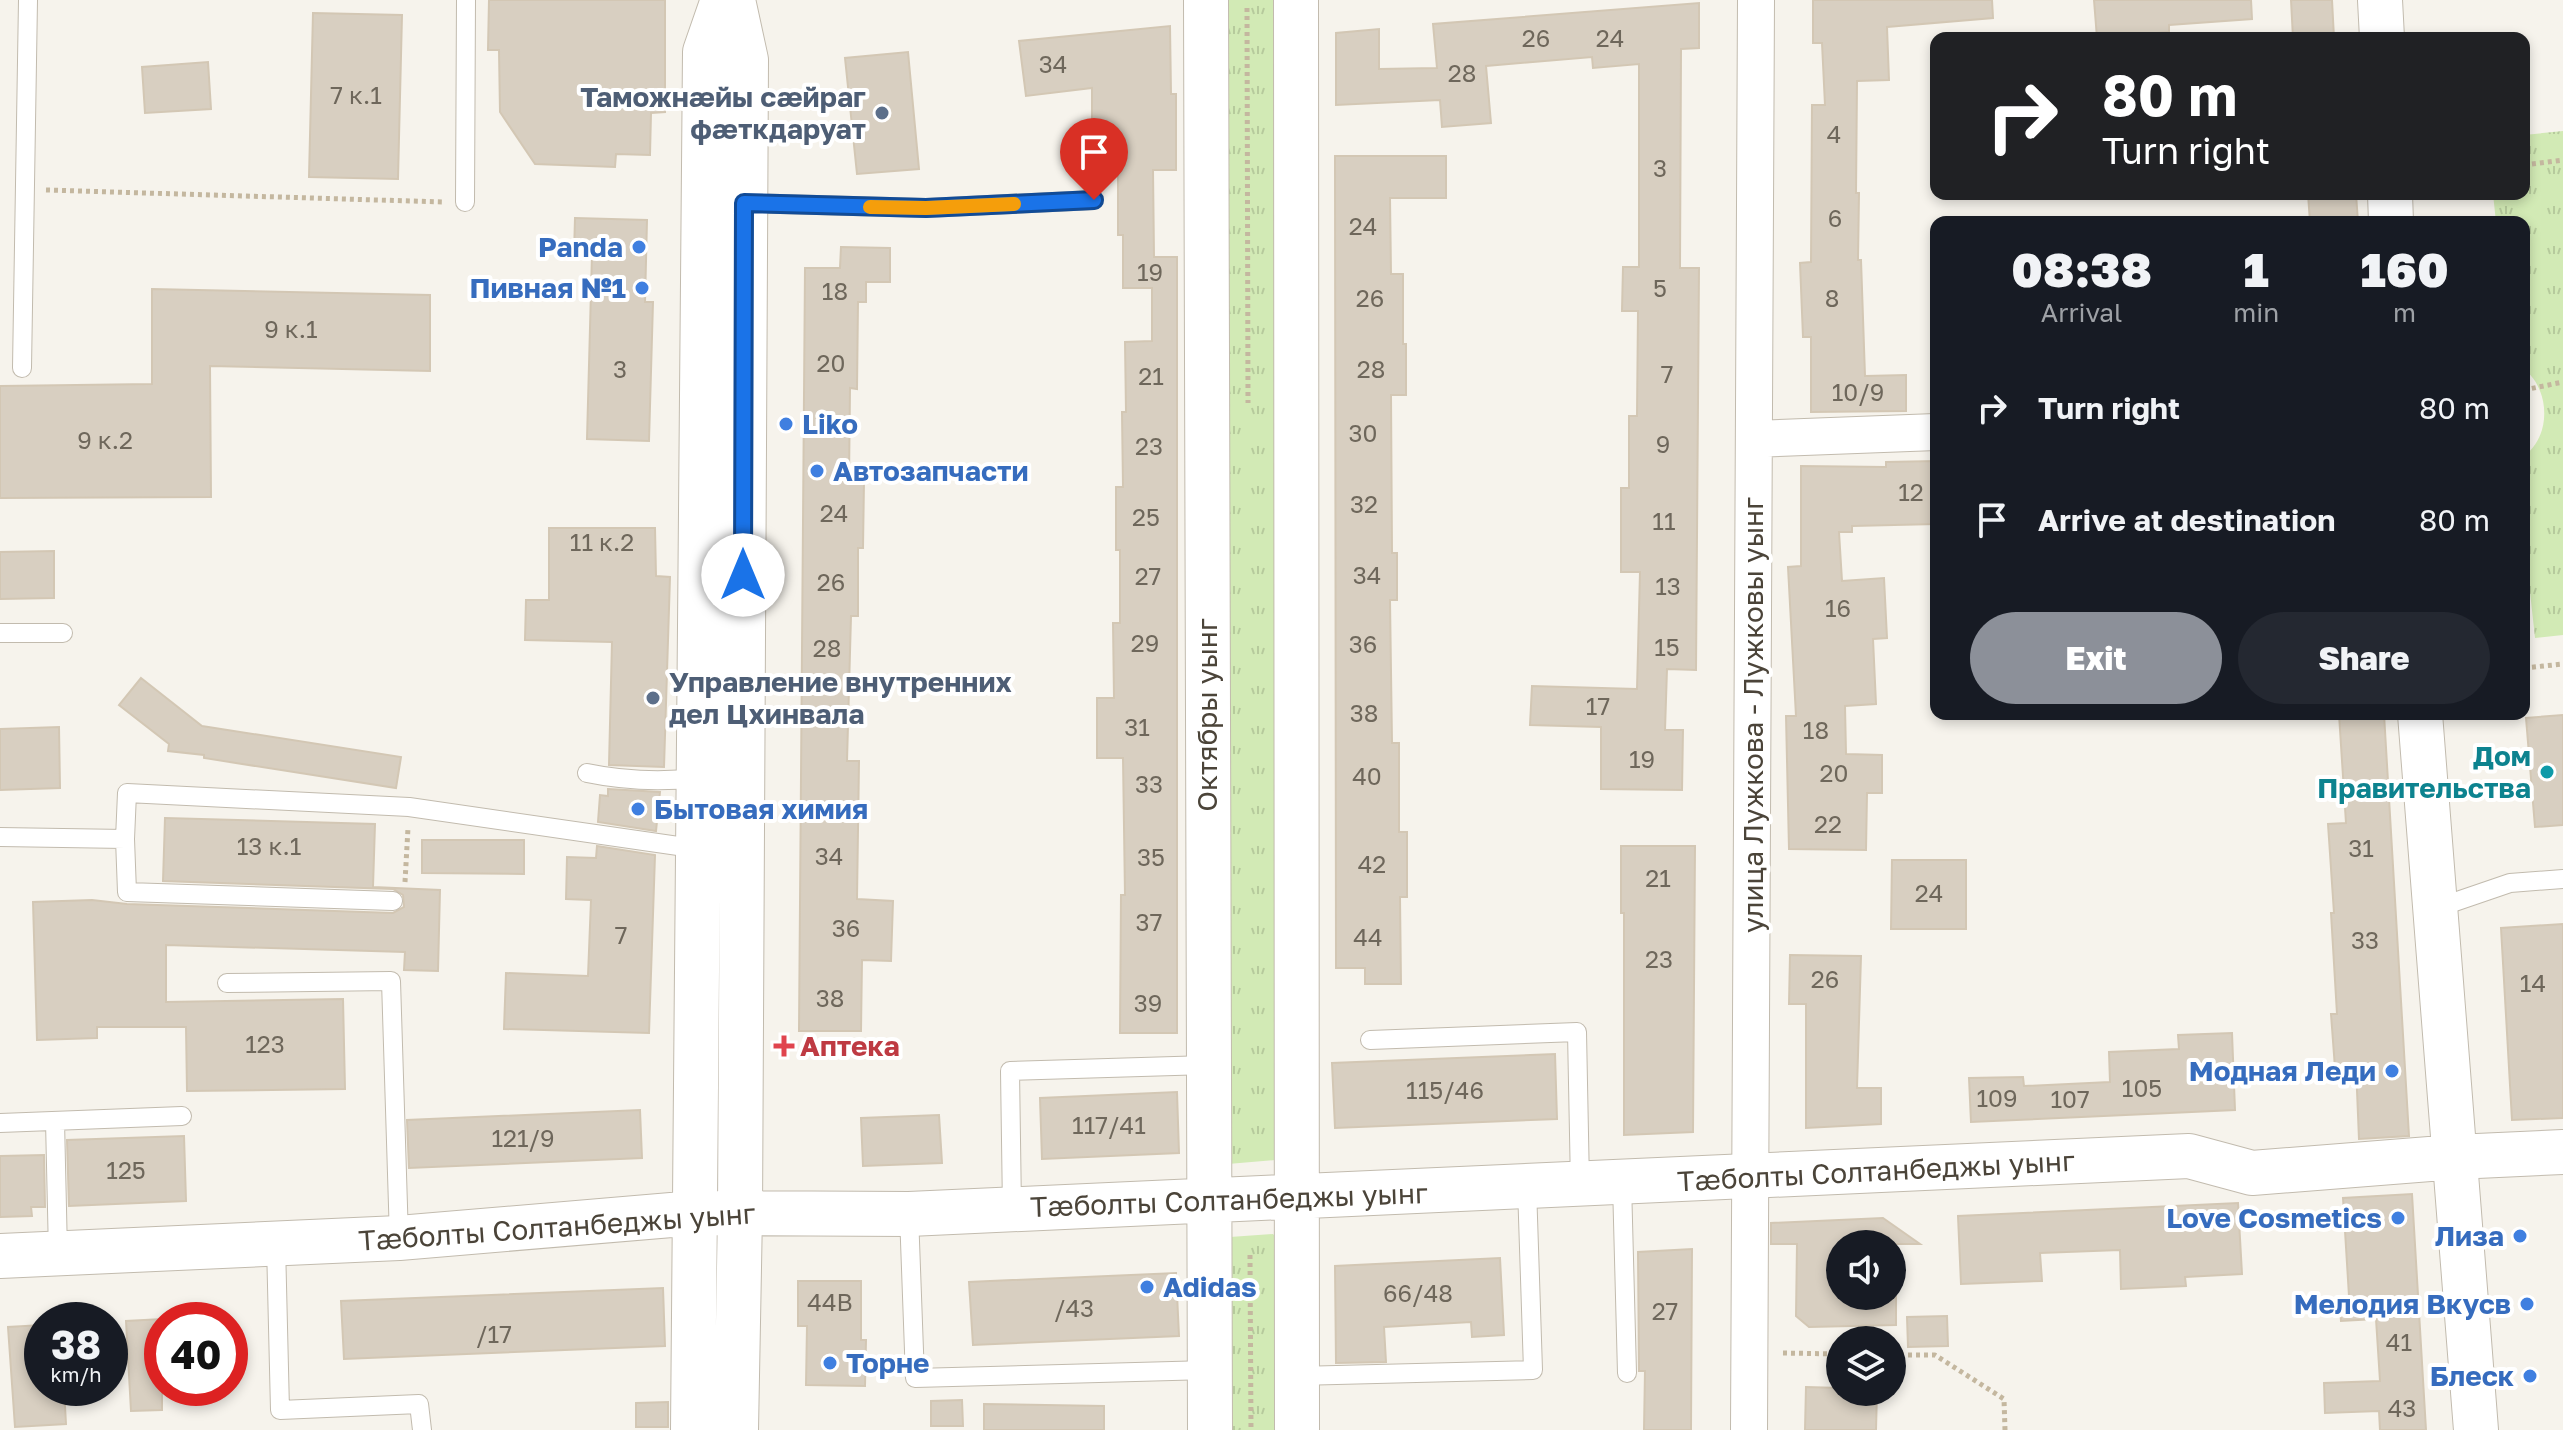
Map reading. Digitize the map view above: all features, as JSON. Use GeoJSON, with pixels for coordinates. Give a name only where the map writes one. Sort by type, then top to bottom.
{"type":"FeatureCollection","features":[{"type":"Feature","properties":{"kind":"street"},"geometry":{"type":"LineString","coordinates":[[693,1430],[705,52],[723,0]]}},
{"type":"Feature","properties":{"kind":"street"},"geometry":{"type":"LineString","coordinates":[[733,0],[746,60],[740,1214],[736,1430]]}},
{"type":"Feature","properties":{"kind":"street","name":"улица Лужкова - Лужковы уынг"},"geometry":{"type":"LineString","coordinates":[[1749,1430],[1756,0]]}},
{"type":"Feature","properties":{"kind":"street"},"geometry":{"type":"LineString","coordinates":[[2380,0],[2382,32]]}},
{"type":"Feature","properties":{"kind":"street"},"geometry":{"type":"LineString","coordinates":[[1296,3],[1297,1430]]}},
{"type":"Feature","properties":{"kind":"street","name":"Октябры уынг"},"geometry":{"type":"LineString","coordinates":[[1206,8],[1208,1201],[1229,1256],[1209,1370],[1210,1430]]}},
{"type":"Feature","properties":{"kind":"street"},"geometry":{"type":"LineString","coordinates":[[1754,439],[1930,432]]}},
{"type":"Feature","properties":{"kind":"street"},"geometry":{"type":"LineString","coordinates":[[2420,720],[2476,1430]]}},
{"type":"Feature","properties":{"kind":"street","name":"Тæболты Солтанбеджы уынг"},"geometry":{"type":"LineString","coordinates":[[0,1256],[399,1238],[695,1213],[909,1214],[2189,1156],[2252,1173],[2563,1152]]}},
{"type":"Feature","properties":{"kind":"lane"},"geometry":{"type":"LineString","coordinates":[[22,368],[28,0]]}},
{"type":"Feature","properties":{"kind":"lane"},"geometry":{"type":"LineString","coordinates":[[465,202],[466,0]]}},
{"type":"Feature","properties":{"kind":"lane"},"geometry":{"type":"LineString","coordinates":[[744,203],[926,208],[1094,200]]}},
{"type":"Feature","properties":{"kind":"lane"},"geometry":{"type":"LineString","coordinates":[[0,633],[63,633]]}},
{"type":"Feature","properties":{"kind":"lane"},"geometry":{"type":"LineString","coordinates":[[587,773],[615,779],[658,782],[699,778]]}},
{"type":"Feature","properties":{"kind":"lane"},"geometry":{"type":"LineString","coordinates":[[393,901],[127,892],[127,793],[409,807],[699,849]]}},
{"type":"Feature","properties":{"kind":"lane"},"geometry":{"type":"LineString","coordinates":[[0,837],[125,839]]}},
{"type":"Feature","properties":{"kind":"lane"},"geometry":{"type":"LineString","coordinates":[[2434,909],[2510,883],[2563,879]]}},
{"type":"Feature","properties":{"kind":"lane"},"geometry":{"type":"LineString","coordinates":[[227,983],[391,981],[399,1238]]}},
{"type":"Feature","properties":{"kind":"lane"},"geometry":{"type":"LineString","coordinates":[[1370,1040],[1577,1032],[1627,1373]]}},
{"type":"Feature","properties":{"kind":"lane"},"geometry":{"type":"LineString","coordinates":[[1012,1209],[1010,1071],[1208,1065]]}},
{"type":"Feature","properties":{"kind":"lane"},"geometry":{"type":"LineString","coordinates":[[0,1123],[182,1116]]}},
{"type":"Feature","properties":{"kind":"lane"},"geometry":{"type":"LineString","coordinates":[[55,1121],[58,1253]]}},
{"type":"Feature","properties":{"kind":"lane"},"geometry":{"type":"LineString","coordinates":[[1297,1376],[1533,1370],[1527,1187]]}},
{"type":"Feature","properties":{"kind":"lane"},"geometry":{"type":"LineString","coordinates":[[909,1214],[915,1378],[1209,1370]]}},
{"type":"Feature","properties":{"kind":"lane"},"geometry":{"type":"LineString","coordinates":[[276,1244],[280,1410],[419,1404],[422,1430]]}},
{"type":"Feature","properties":{"kind":"path"},"geometry":{"type":"LineString","coordinates":[[1206,8],[1296,3]]}},
{"type":"Feature","properties":{"kind":"path"},"geometry":{"type":"LineString","coordinates":[[2530,164],[2563,160]]}},
{"type":"Feature","properties":{"kind":"path"},"geometry":{"type":"LineString","coordinates":[[24,189],[465,202]]}},
{"type":"Feature","properties":{"kind":"path"},"geometry":{"type":"LineString","coordinates":[[2530,389],[2563,382]]}},
{"type":"Feature","properties":{"kind":"path"},"geometry":{"type":"LineString","coordinates":[[2530,667],[2563,664]]}},
{"type":"Feature","properties":{"kind":"path"},"geometry":{"type":"LineString","coordinates":[[393,901],[406,880],[409,807]]}},
{"type":"Feature","properties":{"kind":"path"},"geometry":{"type":"LineString","coordinates":[[1251,1430],[1229,1256],[1296,1253]]}},
{"type":"Feature","properties":{"kind":"path"},"geometry":{"type":"LineString","coordinates":[[1750,1352],[1826,1354]]}},
{"type":"Feature","properties":{"kind":"path"},"geometry":{"type":"LineString","coordinates":[[1906,1355],[1935,1355],[2004,1399],[2005,1430]]}},
{"type":"Feature","properties":{"kind":"green space"},"geometry":{"type":"Polygon","coordinates":[[[1226,0],[1274,0],[1276,1160],[1228,1164],[1226,0]]]}},
{"type":"Feature","properties":{"kind":"green space"},"geometry":{"type":"Polygon","coordinates":[[[2563,131],[2563,635],[2535,638],[2530,592],[2530,450],[2539,437],[2544,412],[2539,388],[2530,375],[2530,216],[2495,216],[2494,200],[2530,200],[2530,134],[2563,131]]]}},
{"type":"Feature","properties":{"kind":"green space"},"geometry":{"type":"Polygon","coordinates":[[[1273,1234],[1283,1245],[1284,1430],[1224,1430],[1230,1237],[1273,1234]]]}},
{"type":"Feature","properties":{"kind":"building"},"geometry":{"type":"Polygon","coordinates":[[[489,0],[665,0],[665,112],[651,113],[650,155],[616,154],[615,167],[535,164],[500,112],[499,50],[488,50],[489,0]]]}},
{"type":"Feature","properties":{"kind":"building"},"geometry":{"type":"Polygon","coordinates":[[[1813,0],[1992,0],[1993,18],[1887,27],[1889,80],[1857,81],[1856,193],[1859,193],[1858,260],[1861,260],[1865,376],[1906,375],[1906,411],[1811,412],[1811,337],[1803,337],[1800,263],[1811,262],[1812,105],[1825,105],[1822,43],[1813,43],[1813,0]]]}},
{"type":"Feature","properties":{"kind":"building"},"geometry":{"type":"Polygon","coordinates":[[[2094,0],[2251,0],[2252,19],[2169,25],[2169,32],[2097,32],[2094,0]]]}},
{"type":"Feature","properties":{"kind":"building"},"geometry":{"type":"Polygon","coordinates":[[[2291,0],[2332,0],[2334,32],[2293,32],[2291,0]]]}},
{"type":"Feature","properties":{"kind":"building"},"geometry":{"type":"Polygon","coordinates":[[[1699,3],[1699,48],[1681,49],[1680,268],[1699,268],[1696,670],[1667,669],[1665,730],[1683,730],[1682,790],[1601,789],[1601,727],[1530,725],[1532,686],[1637,689],[1640,572],[1621,572],[1621,488],[1629,488],[1629,416],[1637,416],[1638,311],[1622,311],[1623,267],[1639,267],[1639,64],[1593,68],[1592,57],[1486,66],[1491,123],[1442,127],[1440,100],[1336,105],[1336,33],[1379,29],[1379,69],[1437,68],[1433,24],[1699,3]]]}},
{"type":"Feature","properties":{"kind":"building"},"geometry":{"type":"Polygon","coordinates":[[[313,13],[402,15],[398,179],[309,177],[313,13]]]}},
{"type":"Feature","properties":{"kind":"building"},"geometry":{"type":"Polygon","coordinates":[[[1170,26],[1171,94],[1176,94],[1176,170],[1153,170],[1154,257],[1177,257],[1177,1033],[1120,1033],[1121,895],[1125,895],[1123,758],[1097,758],[1097,698],[1114,698],[1113,623],[1120,623],[1116,487],[1123,487],[1125,342],[1152,341],[1152,288],[1123,288],[1123,235],[1118,235],[1118,170],[1092,170],[1092,88],[1026,96],[1019,41],[1170,26]]]}},
{"type":"Feature","properties":{"kind":"building","name":"Таможнæйы сæйраг фæткдаруат"},"geometry":{"type":"Polygon","coordinates":[[[908,52],[919,169],[857,174],[845,58],[908,52]]]}},
{"type":"Feature","properties":{"kind":"building"},"geometry":{"type":"Polygon","coordinates":[[[208,62],[211,109],[145,113],[142,67],[208,62]]]}},
{"type":"Feature","properties":{"kind":"building"},"geometry":{"type":"Polygon","coordinates":[[[1335,156],[1446,156],[1446,198],[1390,198],[1391,274],[1403,274],[1403,344],[1406,344],[1406,395],[1391,395],[1392,553],[1397,553],[1397,600],[1390,600],[1392,743],[1399,743],[1399,832],[1407,832],[1407,897],[1400,897],[1401,984],[1365,984],[1365,968],[1336,968],[1335,156]]]}},
{"type":"Feature","properties":{"kind":"building"},"geometry":{"type":"Polygon","coordinates":[[[2308,200],[2356,200],[2358,216],[2310,216],[2308,200]]]}},
{"type":"Feature","properties":{"kind":"building"},"geometry":{"type":"Polygon","coordinates":[[[575,218],[647,220],[645,302],[653,302],[649,441],[587,439],[592,254],[574,254],[575,218]]]}},
{"type":"Feature","properties":{"kind":"building"},"geometry":{"type":"Polygon","coordinates":[[[841,247],[890,248],[890,282],[866,282],[866,302],[858,302],[857,389],[850,388],[849,480],[864,480],[863,548],[858,548],[858,616],[851,616],[847,761],[859,761],[857,899],[893,901],[891,961],[862,960],[861,1031],[799,1031],[805,268],[840,268],[841,247]]]}},
{"type":"Feature","properties":{"kind":"building"},"geometry":{"type":"Polygon","coordinates":[[[152,289],[430,295],[430,371],[210,366],[211,497],[0,498],[0,386],[152,384],[152,289]]]}},
{"type":"Feature","properties":{"kind":"building"},"geometry":{"type":"Polygon","coordinates":[[[1930,461],[1930,524],[1852,526],[1852,532],[1839,532],[1842,581],[1884,578],[1887,638],[1873,639],[1876,704],[1845,706],[1846,754],[1882,755],[1882,793],[1867,793],[1866,850],[1789,849],[1786,716],[1796,716],[1788,567],[1801,566],[1801,466],[1886,467],[1886,462],[1930,461]]]}},
{"type":"Feature","properties":{"kind":"building"},"geometry":{"type":"Polygon","coordinates":[[[549,528],[655,528],[656,576],[670,577],[664,767],[609,765],[612,642],[525,640],[526,600],[549,600],[549,528]]]}},
{"type":"Feature","properties":{"kind":"building"},"geometry":{"type":"Polygon","coordinates":[[[54,551],[54,598],[0,599],[0,552],[54,551]]]}},
{"type":"Feature","properties":{"kind":"building"},"geometry":{"type":"Polygon","coordinates":[[[141,678],[202,726],[401,757],[396,788],[168,751],[169,744],[119,705],[141,678]]]}},
{"type":"Feature","properties":{"kind":"building","name":"Дом Правительства"},"geometry":{"type":"Polygon","coordinates":[[[2563,715],[2563,825],[2535,827],[2526,720],[2563,715]]]}},
{"type":"Feature","properties":{"kind":"building"},"geometry":{"type":"Polygon","coordinates":[[[2339,720],[2384,720],[2409,1136],[2359,1139],[2356,1066],[2335,1068],[2331,1014],[2337,1014],[2328,824],[2346,823],[2339,720]]]}},
{"type":"Feature","properties":{"kind":"building"},"geometry":{"type":"Polygon","coordinates":[[[59,727],[60,788],[0,790],[0,729],[59,727]]]}},
{"type":"Feature","properties":{"kind":"building"},"geometry":{"type":"Polygon","coordinates":[[[608,789],[660,792],[656,831],[598,822],[600,795],[608,796],[608,789]]]}},
{"type":"Feature","properties":{"kind":"building"},"geometry":{"type":"Polygon","coordinates":[[[165,818],[375,824],[373,887],[440,890],[438,971],[404,970],[405,952],[166,945],[166,1002],[343,999],[345,1089],[187,1091],[186,1027],[97,1027],[97,1038],[37,1040],[33,902],[92,900],[127,904],[393,913],[404,907],[403,895],[393,889],[163,881],[165,818]]]}},
{"type":"Feature","properties":{"kind":"building"},"geometry":{"type":"Polygon","coordinates":[[[422,840],[524,840],[524,874],[422,873],[422,840]]]}},
{"type":"Feature","properties":{"kind":"building"},"geometry":{"type":"Polygon","coordinates":[[[597,846],[655,855],[649,1033],[504,1029],[506,973],[588,976],[591,900],[566,899],[567,857],[596,858],[597,846]]]}},
{"type":"Feature","properties":{"kind":"building"},"geometry":{"type":"Polygon","coordinates":[[[1621,846],[1695,846],[1693,1132],[1624,1135],[1621,846]]]}},
{"type":"Feature","properties":{"kind":"building"},"geometry":{"type":"Polygon","coordinates":[[[1892,860],[1966,860],[1966,929],[1891,929],[1892,860]]]}},
{"type":"Feature","properties":{"kind":"building"},"geometry":{"type":"Polygon","coordinates":[[[2563,924],[2563,1118],[2512,1120],[2501,928],[2563,924]]]}},
{"type":"Feature","properties":{"kind":"building"},"geometry":{"type":"Polygon","coordinates":[[[1790,955],[1861,956],[1857,1088],[1881,1088],[1881,1124],[1806,1128],[1806,1004],[1789,1004],[1790,955]]]}},
{"type":"Feature","properties":{"kind":"building"},"geometry":{"type":"Polygon","coordinates":[[[2232,1033],[2235,1110],[1971,1122],[1969,1078],[2023,1077],[2024,1086],[2110,1082],[2109,1052],[2179,1049],[2178,1035],[2232,1033]]]}},
{"type":"Feature","properties":{"kind":"building"},"geometry":{"type":"Polygon","coordinates":[[[1555,1054],[1557,1119],[1335,1128],[1332,1063],[1555,1054]]]}},
{"type":"Feature","properties":{"kind":"building"},"geometry":{"type":"Polygon","coordinates":[[[1177,1092],[1179,1153],[1042,1159],[1040,1098],[1177,1092]]]}},
{"type":"Feature","properties":{"kind":"building"},"geometry":{"type":"Polygon","coordinates":[[[640,1110],[642,1158],[409,1168],[407,1120],[640,1110]]]}},
{"type":"Feature","properties":{"kind":"building"},"geometry":{"type":"Polygon","coordinates":[[[939,1115],[942,1163],[863,1166],[861,1118],[939,1115]]]}},
{"type":"Feature","properties":{"kind":"building"},"geometry":{"type":"Polygon","coordinates":[[[184,1136],[186,1201],[69,1206],[67,1140],[184,1136]]]}},
{"type":"Feature","properties":{"kind":"building"},"geometry":{"type":"Polygon","coordinates":[[[44,1155],[45,1207],[31,1207],[32,1216],[0,1217],[0,1156],[44,1155]]]}},
{"type":"Feature","properties":{"kind":"building"},"geometry":{"type":"Polygon","coordinates":[[[2412,1194],[2426,1430],[2380,1430],[2379,1411],[2325,1413],[2324,1383],[2380,1381],[2376,1319],[2341,1321],[2339,1296],[2349,1296],[2343,1198],[2412,1194]]]}},
{"type":"Feature","properties":{"kind":"building"},"geometry":{"type":"Polygon","coordinates":[[[2238,1203],[2242,1274],[2185,1277],[2186,1286],[2121,1289],[2120,1250],[2040,1253],[2042,1281],[1961,1284],[1958,1216],[2238,1203]]]}},
{"type":"Feature","properties":{"kind":"building"},"geometry":{"type":"Polygon","coordinates":[[[1883,1218],[1900,1230],[1826,1230],[1826,1310],[1896,1310],[1896,1325],[1809,1327],[1796,1316],[1797,1244],[1771,1244],[1771,1223],[1883,1218]]]}},
{"type":"Feature","properties":{"kind":"building"},"geometry":{"type":"Polygon","coordinates":[[[1906,1234],[1920,1244],[1906,1244],[1906,1234]]]}},
{"type":"Feature","properties":{"kind":"building"},"geometry":{"type":"Polygon","coordinates":[[[1692,1249],[1691,1430],[1644,1430],[1645,1371],[1639,1371],[1638,1252],[1692,1249]]]}},
{"type":"Feature","properties":{"kind":"building"},"geometry":{"type":"Polygon","coordinates":[[[1500,1258],[1504,1335],[1472,1337],[1471,1322],[1384,1327],[1386,1362],[1336,1363],[1335,1266],[1500,1258]]]}},
{"type":"Feature","properties":{"kind":"building"},"geometry":{"type":"Polygon","coordinates":[[[1176,1273],[1179,1336],[973,1345],[969,1282],[1176,1273]]]}},
{"type":"Feature","properties":{"kind":"building"},"geometry":{"type":"Polygon","coordinates":[[[798,1281],[861,1281],[861,1340],[866,1340],[865,1386],[806,1385],[807,1326],[798,1326],[798,1281]]]}},
{"type":"Feature","properties":{"kind":"building"},"geometry":{"type":"Polygon","coordinates":[[[663,1288],[665,1346],[344,1359],[341,1301],[663,1288]]]}},
{"type":"Feature","properties":{"kind":"building"},"geometry":{"type":"Polygon","coordinates":[[[1947,1316],[1948,1346],[1908,1347],[1907,1317],[1947,1316]]]}},
{"type":"Feature","properties":{"kind":"building"},"geometry":{"type":"Polygon","coordinates":[[[144,1320],[144,1406],[162,1406],[162,1410],[131,1411],[128,1321],[144,1320]]]}},
{"type":"Feature","properties":{"kind":"building"},"geometry":{"type":"Polygon","coordinates":[[[24,1326],[24,1406],[65,1406],[66,1424],[15,1427],[8,1327],[24,1326]]]}},
{"type":"Feature","properties":{"kind":"building"},"geometry":{"type":"Polygon","coordinates":[[[1806,1387],[1826,1388],[1826,1406],[1877,1406],[1876,1430],[1805,1430],[1806,1387]]]}},
{"type":"Feature","properties":{"kind":"building"},"geometry":{"type":"Polygon","coordinates":[[[962,1400],[963,1426],[931,1426],[931,1401],[962,1400]]]}},
{"type":"Feature","properties":{"kind":"building"},"geometry":{"type":"Polygon","coordinates":[[[668,1402],[668,1427],[636,1427],[636,1403],[668,1402]]]}},
{"type":"Feature","properties":{"kind":"building"},"geometry":{"type":"Polygon","coordinates":[[[984,1404],[1104,1406],[1104,1430],[984,1430],[984,1404]]]}},
{"type":"Feature","properties":{"kind":"slow traffic"},"geometry":{"type":"LineString","coordinates":[[870,207],[1014,204]]}},
{"type":"Feature","properties":{"kind":"place","name":"Таможнæйы сæйраг фæткдаруат"},"geometry":{"type":"Point","coordinates":[882,113]}},
{"type":"Feature","properties":{"kind":"place","name":"Panda"},"geometry":{"type":"Point","coordinates":[639,247]}},
{"type":"Feature","properties":{"kind":"place","name":"Пивная №1"},"geometry":{"type":"Point","coordinates":[642,288]}},
{"type":"Feature","properties":{"kind":"place","name":"Liko"},"geometry":{"type":"Point","coordinates":[786,424]}},
{"type":"Feature","properties":{"kind":"place","name":"Автозапчасти"},"geometry":{"type":"Point","coordinates":[817,471]}},
{"type":"Feature","properties":{"kind":"place","name":"Управление внутренних дел Цхинвала"},"geometry":{"type":"Point","coordinates":[653,698]}},
{"type":"Feature","properties":{"kind":"place","name":"Дом Правительства"},"geometry":{"type":"Point","coordinates":[2547,772]}},
{"type":"Feature","properties":{"kind":"place","name":"Бытовая химия"},"geometry":{"type":"Point","coordinates":[638,809]}},
{"type":"Feature","properties":{"kind":"place","name":"Аптека"},"geometry":{"type":"Point","coordinates":[784,1046]}},
{"type":"Feature","properties":{"kind":"place","name":"Модная Леди"},"geometry":{"type":"Point","coordinates":[2392,1071]}},
{"type":"Feature","properties":{"kind":"place","name":"Love Cosmetics"},"geometry":{"type":"Point","coordinates":[2398,1218]}},
{"type":"Feature","properties":{"kind":"place","name":"Лиза"},"geometry":{"type":"Point","coordinates":[2520,1236]}},
{"type":"Feature","properties":{"kind":"place","name":"Adidas"},"geometry":{"type":"Point","coordinates":[1147,1287]}},
{"type":"Feature","properties":{"kind":"place","name":"Мелодия Вкусв"},"geometry":{"type":"Point","coordinates":[2527,1304]}},
{"type":"Feature","properties":{"kind":"place","name":"Торне"},"geometry":{"type":"Point","coordinates":[830,1363]}},
{"type":"Feature","properties":{"kind":"place","name":"Блеск"},"geometry":{"type":"Point","coordinates":[2530,1376]}},
{"type":"Feature","properties":{"kind":"route"},"geometry":{"type":"LineString","coordinates":[[743,575],[744,203],[926,208],[1094,200]]}}]}
